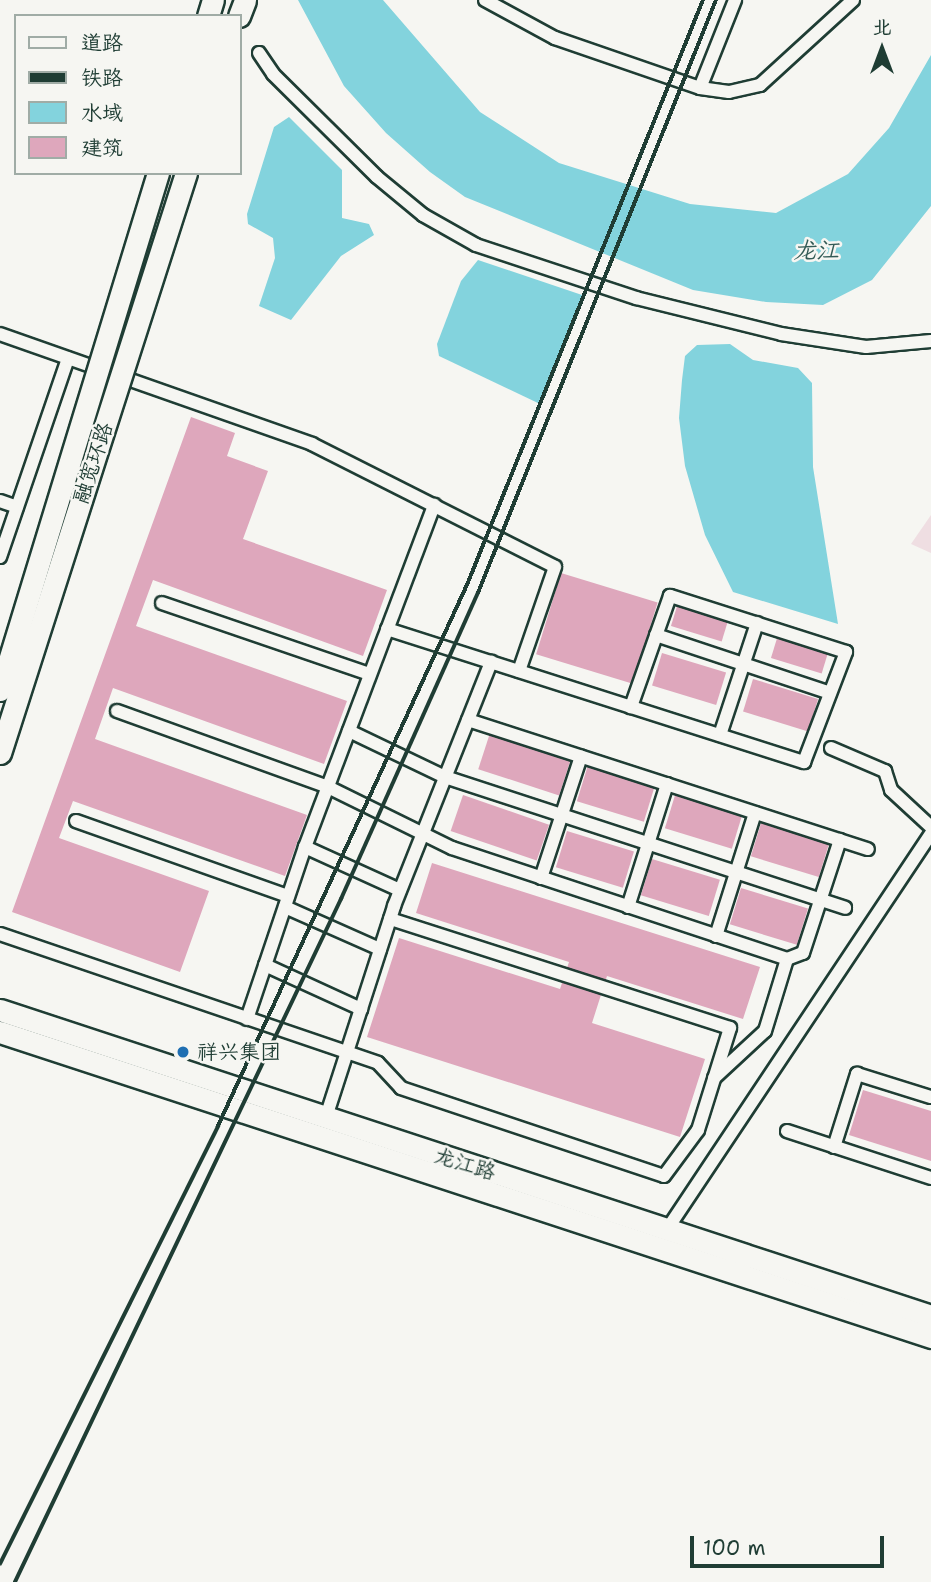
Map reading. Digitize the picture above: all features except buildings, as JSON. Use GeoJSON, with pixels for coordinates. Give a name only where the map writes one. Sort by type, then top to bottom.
{"type":"FeatureCollection","features":[{"type":"Feature","properties":{"kind":"main road","name":"融宽环路"},"geometry":{"type":"LineString","coordinates":[[0,690],[157,175]]}},
{"type":"Feature","properties":{"kind":"main road","name":"融宽环路"},"geometry":{"type":"LineString","coordinates":[[0,753],[185,175]]}},
{"type":"Feature","properties":{"kind":"main road","name":"龙江路"},"geometry":{"type":"LineString","coordinates":[[0,1010],[931,1316]]}},
{"type":"Feature","properties":{"kind":"main road","name":"龙江路"},"geometry":{"type":"LineString","coordinates":[[0,1032],[931,1337]]}},
{"type":"Feature","properties":{"kind":"street"},"geometry":{"type":"LineString","coordinates":[[485,0],[555,38],[700,88],[729,92],[760,85],[853,0]]}},
{"type":"Feature","properties":{"kind":"street"},"geometry":{"type":"LineString","coordinates":[[700,88],[735,0]]}},
{"type":"Feature","properties":{"kind":"street"},"geometry":{"type":"LineString","coordinates":[[259,53],[273,74],[376,177],[422,215],[477,245],[636,298],[781,334],[866,346],[931,341]]}},
{"type":"Feature","properties":{"kind":"street"},"geometry":{"type":"LineString","coordinates":[[0,334],[312,444],[555,567],[519,671]]}},
{"type":"Feature","properties":{"kind":"street"},"geometry":{"type":"LineString","coordinates":[[0,557],[68,358]]}},
{"type":"Feature","properties":{"kind":"street"},"geometry":{"type":"LineString","coordinates":[[0,501],[17,507]]}},
{"type":"Feature","properties":{"kind":"street"},"geometry":{"type":"LineString","coordinates":[[247,1019],[305,847],[434,505]]}},
{"type":"Feature","properties":{"kind":"street"},"geometry":{"type":"LineString","coordinates":[[387,629],[804,762],[846,652],[670,596],[631,706]]}},
{"type":"Feature","properties":{"kind":"street"},"geometry":{"type":"LineString","coordinates":[[162,603],[369,674]]}},
{"type":"Feature","properties":{"kind":"street"},"geometry":{"type":"LineString","coordinates":[[720,735],[757,623]]}},
{"type":"Feature","properties":{"kind":"street"},"geometry":{"type":"LineString","coordinates":[[656,635],[830,694]]}},
{"type":"Feature","properties":{"kind":"street"},"geometry":{"type":"LineString","coordinates":[[326,1117],[400,890],[491,662]]}},
{"type":"Feature","properties":{"kind":"street"},"geometry":{"type":"LineString","coordinates":[[117,711],[328,787],[424,831],[452,848],[788,959],[803,953],[840,840]]}},
{"type":"Feature","properties":{"kind":"street"},"geometry":{"type":"LineString","coordinates":[[468,720],[868,849]]}},
{"type":"Feature","properties":{"kind":"street"},"geometry":{"type":"LineString","coordinates":[[349,731],[445,777],[845,908]]}},
{"type":"Feature","properties":{"kind":"street"},"geometry":{"type":"LineString","coordinates":[[831,748],[885,771],[891,790],[931,827]]}},
{"type":"Feature","properties":{"kind":"street"},"geometry":{"type":"LineString","coordinates":[[541,878],[581,757]]}},
{"type":"Feature","properties":{"kind":"street"},"geometry":{"type":"LineString","coordinates":[[628,907],[667,784]]}},
{"type":"Feature","properties":{"kind":"street"},"geometry":{"type":"LineString","coordinates":[[716,936],[755,813]]}},
{"type":"Feature","properties":{"kind":"street"},"geometry":{"type":"LineString","coordinates":[[76,821],[287,902],[380,949]]}},
{"type":"Feature","properties":{"kind":"street"},"geometry":{"type":"LineString","coordinates":[[668,1228],[931,834]]}},
{"type":"Feature","properties":{"kind":"street"},"geometry":{"type":"LineString","coordinates":[[305,847],[400,890]]}},
{"type":"Feature","properties":{"kind":"street"},"geometry":{"type":"LineString","coordinates":[[0,934],[378,1063],[401,1088],[664,1176],[698,1130],[730,1028],[390,919]]}},
{"type":"Feature","properties":{"kind":"street"},"geometry":{"type":"LineString","coordinates":[[714,1078],[765,1031],[788,959]]}},
{"type":"Feature","properties":{"kind":"street"},"geometry":{"type":"LineString","coordinates":[[265,965],[361,1009]]}},
{"type":"Feature","properties":{"kind":"street"},"geometry":{"type":"LineString","coordinates":[[834,1147],[857,1074],[931,1097]]}},
{"type":"Feature","properties":{"kind":"street"},"geometry":{"type":"LineString","coordinates":[[786,1131],[931,1178]]}},
{"type":"Feature","properties":{"kind":"shaded area"},"geometry":{"type":"Polygon","coordinates":[[[931,515],[931,553],[911,544],[931,515]]]}},
{"type":"Feature","properties":{"kind":"water","name":"龙江"},"geometry":{"type":"Polygon","coordinates":[[[298,0],[383,0],[480,112],[559,163],[690,204],[776,213],[848,174],[889,128],[931,55],[931,206],[872,280],[823,305],[766,302],[693,290],[465,197],[430,172],[386,133],[344,86],[298,0]]]}},
{"type":"Feature","properties":{"kind":"water"},"geometry":{"type":"Polygon","coordinates":[[[289,117],[342,170],[342,218],[369,224],[374,235],[341,256],[291,320],[259,306],[275,258],[273,238],[248,224],[247,214],[274,127],[289,117]]]}},
{"type":"Feature","properties":{"kind":"water"},"geometry":{"type":"Polygon","coordinates":[[[478,260],[585,296],[540,404],[439,356],[437,344],[461,281],[478,260]]]}},
{"type":"Feature","properties":{"kind":"water"},"geometry":{"type":"Polygon","coordinates":[[[730,344],[753,360],[798,368],[812,383],[813,467],[838,624],[733,592],[705,535],[685,466],[679,418],[685,356],[697,345],[730,344]]]}},
{"type":"Feature","properties":{"kind":"railway"},"geometry":{"type":"LineString","coordinates":[[0,1564],[218,1126],[467,585],[703,0]]}},
{"type":"Feature","properties":{"kind":"railway"},"geometry":{"type":"LineString","coordinates":[[15,1582],[341,899],[478,593],[716,0]]}},
{"type":"Feature","properties":{"kind":"place","name":"祥兴集团"},"geometry":{"type":"Point","coordinates":[183,1052]}}]}
